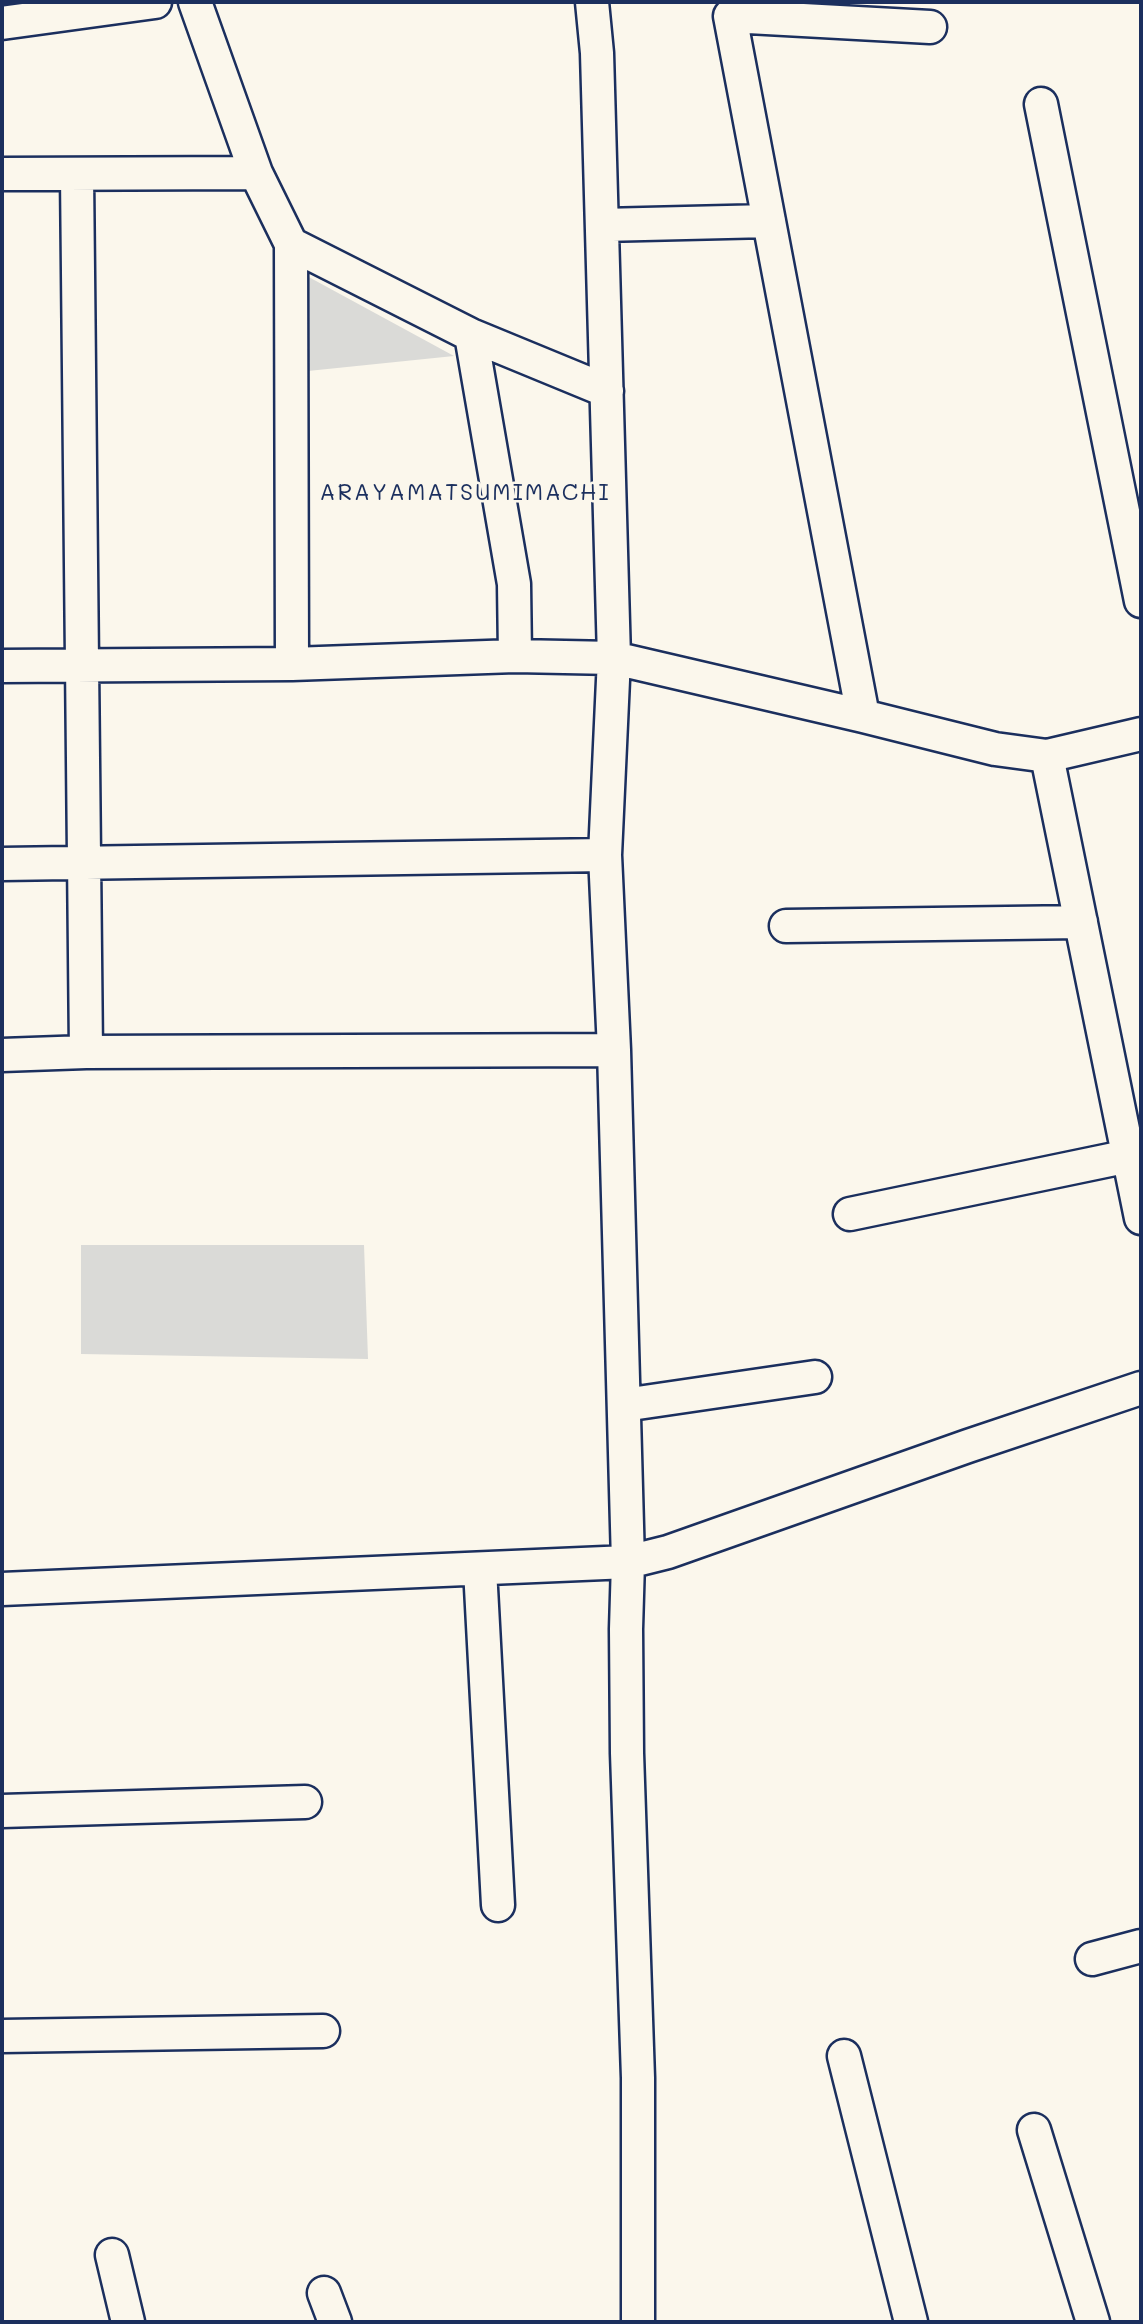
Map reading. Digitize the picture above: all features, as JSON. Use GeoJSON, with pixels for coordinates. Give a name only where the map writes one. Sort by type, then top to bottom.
{"type":"FeatureCollection","features":[{"type":"Feature","properties":{"kind":"street"},"geometry":{"type":"LineString","coordinates":[[2,23],[155,2]]}},
{"type":"Feature","properties":{"kind":"street"},"geometry":{"type":"LineString","coordinates":[[195,2],[256,173],[291,244],[292,664]]}},
{"type":"Feature","properties":{"kind":"street"},"geometry":{"type":"LineString","coordinates":[[592,2],[597,53],[614,658],[605,855],[614,1049],[628,1562],[627,1753],[638,2078],[638,2322]]}},
{"type":"Feature","properties":{"kind":"street"},"geometry":{"type":"LineString","coordinates":[[863,716],[730,16],[930,27]]}},
{"type":"Feature","properties":{"kind":"street"},"geometry":{"type":"LineString","coordinates":[[1041,104],[1141,601]]}},
{"type":"Feature","properties":{"kind":"street"},"geometry":{"type":"LineString","coordinates":[[2,174],[77,176],[256,173]]}},
{"type":"Feature","properties":{"kind":"street"},"geometry":{"type":"LineString","coordinates":[[77,176],[86,1052]]}},
{"type":"Feature","properties":{"kind":"street"},"geometry":{"type":"LineString","coordinates":[[602,225],[769,221]]}},
{"type":"Feature","properties":{"kind":"street"},"geometry":{"type":"LineString","coordinates":[[291,244],[471,335],[607,391]]}},
{"type":"Feature","properties":{"kind":"street"},"geometry":{"type":"LineString","coordinates":[[471,335],[513,584],[515,656]]}},
{"type":"Feature","properties":{"kind":"street"},"geometry":{"type":"LineString","coordinates":[[2,666],[292,664],[515,656],[614,658],[995,749],[1046,756],[1141,734]]}},
{"type":"Feature","properties":{"kind":"street"},"geometry":{"type":"LineString","coordinates":[[1046,756],[1141,1218]]}},
{"type":"Feature","properties":{"kind":"street"},"geometry":{"type":"LineString","coordinates":[[2,864],[605,855]]}},
{"type":"Feature","properties":{"kind":"street"},"geometry":{"type":"LineString","coordinates":[[786,926],[1081,922]]}},
{"type":"Feature","properties":{"kind":"street"},"geometry":{"type":"LineString","coordinates":[[2,1055],[86,1052],[614,1049]]}},
{"type":"Feature","properties":{"kind":"street"},"geometry":{"type":"LineString","coordinates":[[850,1214],[1129,1156]]}},
{"type":"Feature","properties":{"kind":"street"},"geometry":{"type":"LineString","coordinates":[[624,1405],[814,1377]]}},
{"type":"Feature","properties":{"kind":"street"},"geometry":{"type":"LineString","coordinates":[[2,1589],[628,1562],[668,1552],[1141,1388]]}},
{"type":"Feature","properties":{"kind":"street"},"geometry":{"type":"LineString","coordinates":[[480,1569],[498,1905]]}},
{"type":"Feature","properties":{"kind":"street"},"geometry":{"type":"LineString","coordinates":[[2,1811],[305,1802]]}},
{"type":"Feature","properties":{"kind":"street"},"geometry":{"type":"LineString","coordinates":[[1092,1959],[1141,1946]]}},
{"type":"Feature","properties":{"kind":"street"},"geometry":{"type":"LineString","coordinates":[[2,2036],[323,2031]]}},
{"type":"Feature","properties":{"kind":"street"},"geometry":{"type":"LineString","coordinates":[[845,2056],[911,2322]]}},
{"type":"Feature","properties":{"kind":"street"},"geometry":{"type":"LineString","coordinates":[[1034,2130],[1093,2322]]}},
{"type":"Feature","properties":{"kind":"street"},"geometry":{"type":"LineString","coordinates":[[112,2255],[128,2322]]}},
{"type":"Feature","properties":{"kind":"street"},"geometry":{"type":"LineString","coordinates":[[324,2293],[335,2322]]}},
{"type":"Feature","properties":{"kind":"shaded area"},"geometry":{"type":"Polygon","coordinates":[[[305,275],[454,356],[308,371],[305,275]]]}},
{"type":"Feature","properties":{"kind":"shaded area"},"geometry":{"type":"Polygon","coordinates":[[[81,1245],[364,1245],[368,1359],[81,1354],[81,1245]]]}},
{"type":"Feature","properties":{"kind":"district","name":"ARAYAMATSUMIMACHI"},"geometry":{"type":"Point","coordinates":[465,493]}}]}
